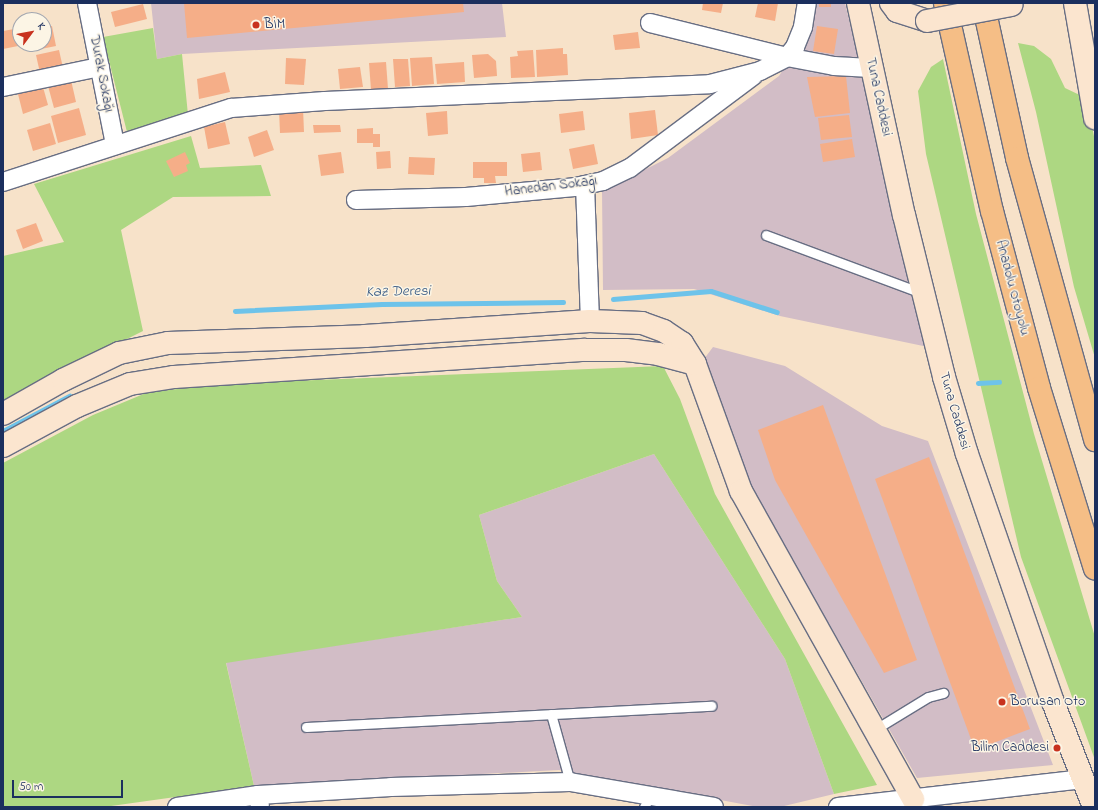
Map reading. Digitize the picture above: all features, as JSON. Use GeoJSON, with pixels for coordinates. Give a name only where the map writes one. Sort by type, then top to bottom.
{"type":"FeatureCollection","features":[{"type":"Feature","properties":{"kind":"highway","name":"Anadolu Otoyolu"},"geometry":{"type":"LineString","coordinates":[[945,3],[992,211],[1039,388],[1095,570]]}},
{"type":"Feature","properties":{"kind":"highway"},"geometry":{"type":"LineString","coordinates":[[983,3],[1016,158],[1095,440]]}},
{"type":"Feature","properties":{"kind":"main road","name":"Tuna Caddesi"},"geometry":{"type":"LineString","coordinates":[[858,3],[871,68],[923,294],[967,454],[1053,702],[1094,807]]}},
{"type":"Feature","properties":{"kind":"main road"},"geometry":{"type":"LineString","coordinates":[[891,3],[897,11],[927,21],[1013,4]]}},
{"type":"Feature","properties":{"kind":"main road"},"geometry":{"type":"LineString","coordinates":[[1075,3],[1095,118]]}},
{"type":"Feature","properties":{"kind":"main road"},"geometry":{"type":"LineString","coordinates":[[3,414],[63,380],[119,353],[168,343],[365,336],[590,320],[642,323],[664,331],[682,343],[695,364],[740,491],[913,799]]}},
{"type":"Feature","properties":{"kind":"main road"},"geometry":{"type":"LineString","coordinates":[[3,446],[77,406],[123,387],[174,377],[585,350],[626,350],[658,354],[695,364]]}},
{"type":"Feature","properties":{"kind":"street","name":"Durak Sokağı"},"geometry":{"type":"LineString","coordinates":[[87,3],[116,145]]}},
{"type":"Feature","properties":{"kind":"street"},"geometry":{"type":"LineString","coordinates":[[3,182],[231,108],[325,101],[710,84],[760,72],[787,57],[795,47],[803,27],[807,3]]}},
{"type":"Feature","properties":{"kind":"street"},"geometry":{"type":"LineString","coordinates":[[650,23],[787,57],[834,66],[871,68]]}},
{"type":"Feature","properties":{"kind":"street"},"geometry":{"type":"LineString","coordinates":[[3,87],[100,67]]}},
{"type":"Feature","properties":{"kind":"street","name":"Hanedan Sokağı"},"geometry":{"type":"LineString","coordinates":[[356,200],[466,197],[585,185],[603,181],[630,168],[760,72]]}},
{"type":"Feature","properties":{"kind":"street"},"geometry":{"type":"LineString","coordinates":[[585,185],[590,320]]}},
{"type":"Feature","properties":{"kind":"street"},"geometry":{"type":"LineString","coordinates":[[838,807],[1083,779]]}},
{"type":"Feature","properties":{"kind":"street"},"geometry":{"type":"LineString","coordinates":[[177,807],[259,801],[390,787],[570,782],[647,802],[714,807]]}},
{"type":"Feature","properties":{"kind":"lane"},"geometry":{"type":"LineString","coordinates":[[766,235],[923,294]]}},
{"type":"Feature","properties":{"kind":"lane"},"geometry":{"type":"LineString","coordinates":[[874,730],[928,697],[943,693]]}},
{"type":"Feature","properties":{"kind":"lane"},"geometry":{"type":"LineString","coordinates":[[306,727],[711,706]]}},
{"type":"Feature","properties":{"kind":"lane"},"geometry":{"type":"LineString","coordinates":[[552,714],[570,782]]}},
{"type":"Feature","properties":{"kind":"shaded area"},"geometry":{"type":"Polygon","coordinates":[[[151,3],[502,3],[506,37],[182,54],[157,59],[151,3]]]}},
{"type":"Feature","properties":{"kind":"shaded area"},"geometry":{"type":"Polygon","coordinates":[[[810,3],[845,3],[928,347],[780,316],[694,289],[603,290],[602,191],[668,158],[779,76],[804,37],[810,3]]]}},
{"type":"Feature","properties":{"kind":"shaded area"},"geometry":{"type":"Polygon","coordinates":[[[713,347],[785,366],[882,426],[928,441],[1053,765],[917,778],[739,466],[704,359],[713,347]]]}},
{"type":"Feature","properties":{"kind":"shaded area"},"geometry":{"type":"Polygon","coordinates":[[[654,454],[785,659],[834,794],[780,807],[758,807],[559,770],[254,786],[226,662],[522,617],[497,581],[479,515],[654,454]]]}},
{"type":"Feature","properties":{"kind":"green space"},"geometry":{"type":"Polygon","coordinates":[[[153,28],[157,59],[182,54],[188,115],[127,132],[103,37],[153,28]]]}},
{"type":"Feature","properties":{"kind":"green space"},"geometry":{"type":"Polygon","coordinates":[[[1018,43],[1034,46],[1051,59],[1065,88],[1086,98],[1095,141],[1095,358],[1074,287],[1036,112],[1018,43]]]}},
{"type":"Feature","properties":{"kind":"green space"},"geometry":{"type":"Polygon","coordinates":[[[943,59],[976,214],[1034,434],[1095,637],[1095,760],[1021,557],[926,154],[918,91],[931,67],[943,59]]]}},
{"type":"Feature","properties":{"kind":"green space"},"geometry":{"type":"Polygon","coordinates":[[[191,136],[200,168],[261,165],[271,196],[173,197],[121,230],[143,331],[3,401],[3,256],[64,242],[34,184],[191,136]]]}},
{"type":"Feature","properties":{"kind":"green space"},"geometry":{"type":"Polygon","coordinates":[[[663,366],[680,399],[715,494],[877,785],[834,794],[785,659],[654,454],[479,515],[497,581],[522,617],[226,663],[254,786],[104,807],[3,807],[3,463],[93,415],[146,393],[216,384],[663,366]]]}},
{"type":"Feature","properties":{"kind":"building","name":"BİM"},"geometry":{"type":"Polygon","coordinates":[[[184,3],[463,3],[464,12],[187,38],[184,3]]]}},
{"type":"Feature","properties":{"kind":"building"},"geometry":{"type":"Polygon","coordinates":[[[703,3],[723,3],[721,13],[702,10],[703,3]]]}},
{"type":"Feature","properties":{"kind":"building"},"geometry":{"type":"Polygon","coordinates":[[[758,3],[778,3],[775,21],[755,17],[758,3]]]}},
{"type":"Feature","properties":{"kind":"building"},"geometry":{"type":"Polygon","coordinates":[[[819,3],[831,3],[831,7],[819,7],[819,3]]]}},
{"type":"Feature","properties":{"kind":"building"},"geometry":{"type":"Polygon","coordinates":[[[143,4],[147,19],[115,27],[111,12],[143,4]]]}},
{"type":"Feature","properties":{"kind":"building"},"geometry":{"type":"Polygon","coordinates":[[[52,26],[56,46],[52,47],[52,26]]]}},
{"type":"Feature","properties":{"kind":"building"},"geometry":{"type":"Polygon","coordinates":[[[817,26],[838,29],[834,54],[813,51],[817,26]]]}},
{"type":"Feature","properties":{"kind":"building"},"geometry":{"type":"Polygon","coordinates":[[[12,29],[12,47],[3,49],[3,31],[12,29]]]}},
{"type":"Feature","properties":{"kind":"building"},"geometry":{"type":"Polygon","coordinates":[[[638,32],[640,48],[615,50],[613,35],[638,32]]]}},
{"type":"Feature","properties":{"kind":"building"},"geometry":{"type":"Polygon","coordinates":[[[563,48],[563,54],[567,54],[568,75],[537,77],[536,50],[563,48]]]}},
{"type":"Feature","properties":{"kind":"building"},"geometry":{"type":"Polygon","coordinates":[[[59,50],[63,68],[40,73],[36,55],[59,50]]]}},
{"type":"Feature","properties":{"kind":"building"},"geometry":{"type":"Polygon","coordinates":[[[533,50],[535,77],[511,78],[510,57],[518,56],[517,51],[533,50]]]}},
{"type":"Feature","properties":{"kind":"building"},"geometry":{"type":"Polygon","coordinates":[[[488,54],[496,61],[497,76],[474,78],[472,55],[488,54]]]}},
{"type":"Feature","properties":{"kind":"building"},"geometry":{"type":"Polygon","coordinates":[[[432,57],[434,84],[412,86],[410,58],[432,57]]]}},
{"type":"Feature","properties":{"kind":"building"},"geometry":{"type":"Polygon","coordinates":[[[286,58],[306,59],[304,85],[285,84],[286,58]]]}},
{"type":"Feature","properties":{"kind":"building"},"geometry":{"type":"Polygon","coordinates":[[[393,59],[408,59],[410,86],[395,87],[393,59]]]}},
{"type":"Feature","properties":{"kind":"building"},"geometry":{"type":"Polygon","coordinates":[[[386,62],[388,89],[371,90],[369,63],[386,62]]]}},
{"type":"Feature","properties":{"kind":"building"},"geometry":{"type":"Polygon","coordinates":[[[464,62],[465,82],[437,84],[435,64],[464,62]]]}},
{"type":"Feature","properties":{"kind":"building"},"geometry":{"type":"Polygon","coordinates":[[[360,67],[363,87],[340,89],[338,69],[360,67]]]}},
{"type":"Feature","properties":{"kind":"building"},"geometry":{"type":"Polygon","coordinates":[[[225,72],[230,92],[199,99],[197,79],[225,72]]]}},
{"type":"Feature","properties":{"kind":"building"},"geometry":{"type":"Polygon","coordinates":[[[846,76],[850,113],[815,117],[807,77],[846,76]]]}},
{"type":"Feature","properties":{"kind":"building"},"geometry":{"type":"Polygon","coordinates":[[[71,80],[76,102],[54,108],[48,86],[71,80]]]}},
{"type":"Feature","properties":{"kind":"building"},"geometry":{"type":"Polygon","coordinates":[[[43,87],[48,105],[23,114],[18,94],[43,87]]]}},
{"type":"Feature","properties":{"kind":"building"},"geometry":{"type":"Polygon","coordinates":[[[79,108],[86,135],[58,143],[51,116],[79,108]]]}},
{"type":"Feature","properties":{"kind":"building"},"geometry":{"type":"Polygon","coordinates":[[[303,108],[304,132],[280,133],[279,110],[303,108]]]}},
{"type":"Feature","properties":{"kind":"building"},"geometry":{"type":"Polygon","coordinates":[[[655,110],[658,135],[631,139],[629,113],[655,110]]]}},
{"type":"Feature","properties":{"kind":"building"},"geometry":{"type":"Polygon","coordinates":[[[447,111],[448,134],[428,136],[426,113],[447,111]]]}},
{"type":"Feature","properties":{"kind":"building"},"geometry":{"type":"Polygon","coordinates":[[[583,111],[585,130],[561,133],[559,114],[583,111]]]}},
{"type":"Feature","properties":{"kind":"building"},"geometry":{"type":"Polygon","coordinates":[[[849,115],[852,137],[821,140],[818,118],[849,115]]]}},
{"type":"Feature","properties":{"kind":"building"},"geometry":{"type":"Polygon","coordinates":[[[225,122],[230,144],[208,149],[204,127],[225,122]]]}},
{"type":"Feature","properties":{"kind":"building"},"geometry":{"type":"Polygon","coordinates":[[[50,123],[56,144],[33,151],[27,130],[50,123]]]}},
{"type":"Feature","properties":{"kind":"building"},"geometry":{"type":"Polygon","coordinates":[[[313,125],[340,125],[341,132],[314,133],[313,125]]]}},
{"type":"Feature","properties":{"kind":"building"},"geometry":{"type":"Polygon","coordinates":[[[373,128],[373,134],[380,134],[380,147],[373,147],[373,143],[357,143],[357,129],[373,128]]]}},
{"type":"Feature","properties":{"kind":"building"},"geometry":{"type":"Polygon","coordinates":[[[267,130],[274,150],[254,157],[248,137],[267,130]]]}},
{"type":"Feature","properties":{"kind":"building"},"geometry":{"type":"Polygon","coordinates":[[[852,139],[855,157],[823,162],[820,144],[852,139]]]}},
{"type":"Feature","properties":{"kind":"building"},"geometry":{"type":"Polygon","coordinates":[[[594,144],[598,164],[573,169],[569,149],[594,144]]]}},
{"type":"Feature","properties":{"kind":"building"},"geometry":{"type":"Polygon","coordinates":[[[390,151],[391,168],[377,169],[376,152],[390,151]]]}},
{"type":"Feature","properties":{"kind":"building"},"geometry":{"type":"Polygon","coordinates":[[[185,152],[190,163],[186,165],[188,171],[174,177],[166,161],[185,152]]]}},
{"type":"Feature","properties":{"kind":"building"},"geometry":{"type":"Polygon","coordinates":[[[341,152],[344,173],[321,176],[318,155],[341,152]]]}},
{"type":"Feature","properties":{"kind":"building"},"geometry":{"type":"Polygon","coordinates":[[[540,152],[542,170],[523,172],[521,154],[540,152]]]}},
{"type":"Feature","properties":{"kind":"building"},"geometry":{"type":"Polygon","coordinates":[[[409,157],[435,158],[434,175],[408,174],[409,157]]]}},
{"type":"Feature","properties":{"kind":"building"},"geometry":{"type":"Polygon","coordinates":[[[473,162],[507,162],[507,176],[495,176],[496,183],[484,183],[484,178],[473,178],[473,162]]]}},
{"type":"Feature","properties":{"kind":"building"},"geometry":{"type":"Polygon","coordinates":[[[36,223],[43,241],[23,249],[16,230],[36,223]]]}},
{"type":"Feature","properties":{"kind":"building"},"geometry":{"type":"Polygon","coordinates":[[[823,405],[917,660],[884,673],[775,480],[758,430],[823,405]]]}},
{"type":"Feature","properties":{"kind":"building"},"geometry":{"type":"Polygon","coordinates":[[[929,457],[1030,729],[975,750],[875,479],[929,457]]]}},
{"type":"Feature","properties":{"kind":"waterway","name":"Kaz Deresi"},"geometry":{"type":"LineString","coordinates":[[613,299],[711,291],[777,312]]}},
{"type":"Feature","properties":{"kind":"waterway","name":"Kaz Deresi"},"geometry":{"type":"LineString","coordinates":[[235,311],[382,304],[563,302]]}},
{"type":"Feature","properties":{"kind":"waterway","name":"Kaz Deresi"},"geometry":{"type":"LineString","coordinates":[[978,383],[999,382]]}},
{"type":"Feature","properties":{"kind":"waterway","name":"Kaz Deresi"},"geometry":{"type":"LineString","coordinates":[[3,431],[69,396]]}},
{"type":"Feature","properties":{"kind":"place","name":"BİM"},"geometry":{"type":"Point","coordinates":[256,25]}},
{"type":"Feature","properties":{"kind":"place","name":"Borusan Oto"},"geometry":{"type":"Point","coordinates":[1002,702]}},
{"type":"Feature","properties":{"kind":"place","name":"Bilim Caddesi"},"geometry":{"type":"Point","coordinates":[1057,748]}}]}
